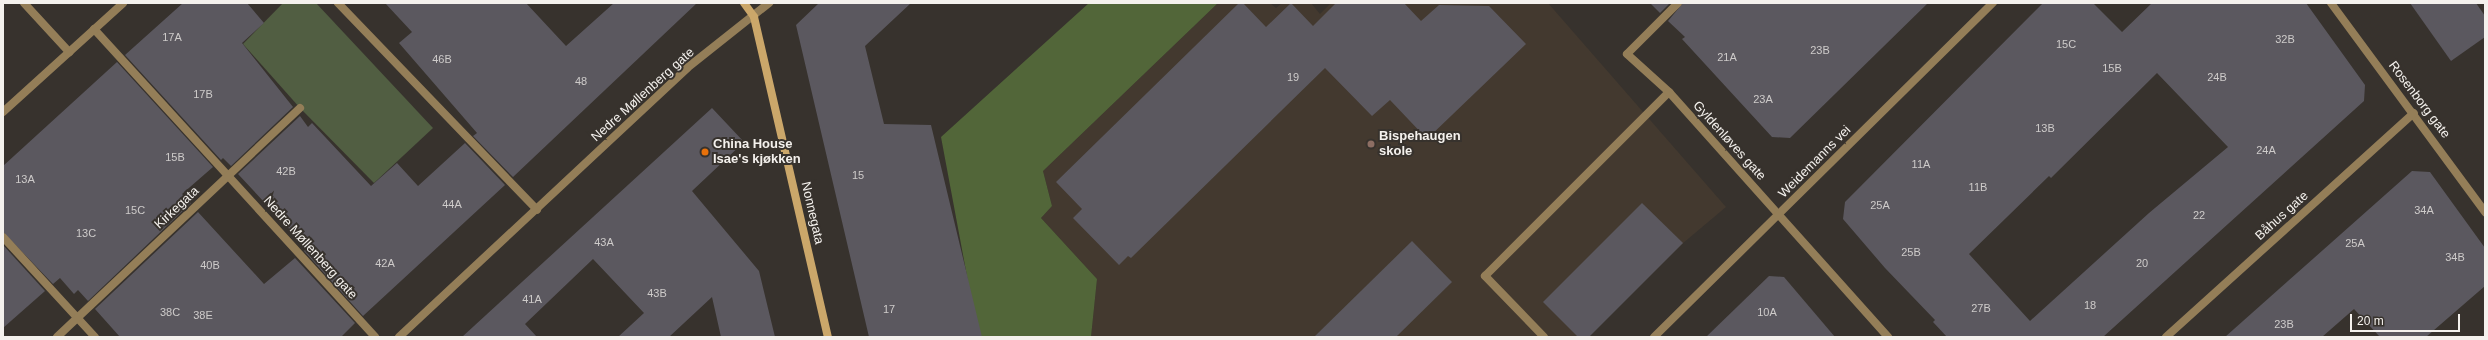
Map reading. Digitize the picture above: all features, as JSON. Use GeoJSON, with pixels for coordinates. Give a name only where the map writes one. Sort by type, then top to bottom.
{"type":"FeatureCollection","features":[{"type":"Feature","properties":{"kind":"street"},"geometry":{"type":"LineString","coordinates":[[24,3],[69,52]]}},
{"type":"Feature","properties":{"kind":"street"},"geometry":{"type":"LineString","coordinates":[[3,112],[123,3]]}},
{"type":"Feature","properties":{"kind":"street"},"geometry":{"type":"LineString","coordinates":[[338,3],[537,210]]}},
{"type":"Feature","properties":{"kind":"street","name":"Nonnegata"},"geometry":{"type":"LineString","coordinates":[[744,3],[754,17],[828,337]]}},
{"type":"Feature","properties":{"kind":"street","name":"Nedre Møllenberg gate"},"geometry":{"type":"LineString","coordinates":[[399,337],[537,210],[687,68],[754,17],[769,3]]}},
{"type":"Feature","properties":{"kind":"street","name":"Gyldenløves gate"},"geometry":{"type":"LineString","coordinates":[[1678,3],[1627,54],[1669,92],[1888,337]]}},
{"type":"Feature","properties":{"kind":"street","name":"Weidemanns vei"},"geometry":{"type":"LineString","coordinates":[[1654,337],[1993,3]]}},
{"type":"Feature","properties":{"kind":"street","name":"Rosenborg gate"},"geometry":{"type":"LineString","coordinates":[[2331,3],[2414,113],[2485,212]]}},
{"type":"Feature","properties":{"kind":"street"},"geometry":{"type":"LineString","coordinates":[[94,29],[227,176]]}},
{"type":"Feature","properties":{"kind":"street"},"geometry":{"type":"LineString","coordinates":[[1544,337],[1485,276],[1669,92]]}},
{"type":"Feature","properties":{"kind":"street","name":"Kirkegata"},"geometry":{"type":"LineString","coordinates":[[56,337],[78,318],[300,108]]}},
{"type":"Feature","properties":{"kind":"street","name":"Båhus gate"},"geometry":{"type":"LineString","coordinates":[[2166,337],[2414,113]]}},
{"type":"Feature","properties":{"kind":"street","name":"Nedre Møllenberg gate"},"geometry":{"type":"LineString","coordinates":[[227,176],[375,337]]}},
{"type":"Feature","properties":{"kind":"street"},"geometry":{"type":"LineString","coordinates":[[3,237],[95,337]]}},
{"type":"Feature","properties":{"kind":"shaded area","name":"Bispehaugen skole"},"geometry":{"type":"Polygon","coordinates":[[[1218,3],[1270,3],[1276,8],[1282,3],[1311,3],[1320,14],[1331,3],[1548,3],[1726,207],[1682,244],[1588,337],[1091,337],[1097,279],[1041,218],[1052,206],[1043,171],[1218,3]]]}},
{"type":"Feature","properties":{"kind":"green space"},"geometry":{"type":"Polygon","coordinates":[[[283,3],[316,3],[433,128],[374,183],[300,108],[243,44],[283,3]]]}},
{"type":"Feature","properties":{"kind":"green space"},"geometry":{"type":"Polygon","coordinates":[[[1089,3],[1218,3],[1043,171],[1052,206],[1041,218],[1097,279],[1091,337],[972,337],[975,319],[941,137],[1089,3]]]}},
{"type":"Feature","properties":{"kind":"building"},"geometry":{"type":"Polygon","coordinates":[[[183,3],[247,3],[264,23],[242,43],[293,107],[231,166],[223,158],[221,160],[125,55],[183,3]]]}},
{"type":"Feature","properties":{"kind":"building"},"geometry":{"type":"Polygon","coordinates":[[[385,3],[526,3],[566,46],[614,3],[697,3],[513,177],[473,136],[477,133],[399,43],[412,32],[385,3]]]}},
{"type":"Feature","properties":{"kind":"building"},"geometry":{"type":"Polygon","coordinates":[[[819,3],[911,3],[865,46],[884,124],[931,125],[982,337],[869,337],[796,25],[819,3]]]}},
{"type":"Feature","properties":{"kind":"building"},"geometry":{"type":"Polygon","coordinates":[[[1239,3],[1243,3],[1266,27],[1291,3],[1313,26],[1336,3],[1404,3],[1421,21],[1439,5],[1489,6],[1526,44],[1427,139],[1390,100],[1372,116],[1325,68],[1131,258],[1128,256],[1119,265],[1073,218],[1082,209],[1056,182],[1239,3]]]}},
{"type":"Feature","properties":{"kind":"building"},"geometry":{"type":"Polygon","coordinates":[[[1650,3],[1670,3],[1660,13],[1650,3]]]}},
{"type":"Feature","properties":{"kind":"building"},"geometry":{"type":"Polygon","coordinates":[[[1683,3],[1928,3],[1790,138],[1772,137],[1682,39],[1685,37],[1668,21],[1683,3]]]}},
{"type":"Feature","properties":{"kind":"building"},"geometry":{"type":"Polygon","coordinates":[[[2043,3],[2093,3],[2122,32],[2152,3],[2306,3],[2365,85],[2364,101],[2103,337],[1947,337],[1933,322],[1935,320],[1885,268],[1843,219],[1845,202],[2043,3]],[[2157,73],[2051,178],[2049,176],[1969,254],[2030,321],[2149,213],[2228,147],[2157,73]]]}},
{"type":"Feature","properties":{"kind":"building"},"geometry":{"type":"Polygon","coordinates":[[[2410,3],[2476,3],[2485,16],[2485,37],[2451,61],[2410,3]]]}},
{"type":"Feature","properties":{"kind":"building"},"geometry":{"type":"Polygon","coordinates":[[[117,62],[213,167],[182,194],[191,203],[88,301],[78,290],[74,294],[60,278],[53,284],[3,232],[3,166],[117,62]]]}},
{"type":"Feature","properties":{"kind":"building"},"geometry":{"type":"Polygon","coordinates":[[[712,108],[744,142],[692,191],[759,271],[775,337],[721,337],[712,297],[669,337],[618,337],[644,313],[593,259],[525,324],[537,337],[462,337],[712,108]]]}},
{"type":"Feature","properties":{"kind":"building"},"geometry":{"type":"Polygon","coordinates":[[[300,116],[308,127],[312,123],[371,186],[397,163],[418,186],[465,143],[505,185],[363,316],[304,251],[307,248],[238,174],[300,116]]]}},
{"type":"Feature","properties":{"kind":"building"},"geometry":{"type":"Polygon","coordinates":[[[2412,171],[2430,172],[2485,248],[2485,286],[2426,337],[2380,337],[2354,309],[2322,337],[2225,337],[2412,171]]]}},
{"type":"Feature","properties":{"kind":"building"},"geometry":{"type":"Polygon","coordinates":[[[1642,203],[1683,243],[1589,337],[1578,337],[1543,302],[1642,203]]]}},
{"type":"Feature","properties":{"kind":"building"},"geometry":{"type":"Polygon","coordinates":[[[198,212],[264,284],[295,258],[355,323],[341,337],[120,337],[95,309],[198,212]]]}},
{"type":"Feature","properties":{"kind":"building"},"geometry":{"type":"Polygon","coordinates":[[[1412,241],[1452,282],[1396,337],[1314,337],[1412,241]]]}},
{"type":"Feature","properties":{"kind":"building"},"geometry":{"type":"Polygon","coordinates":[[[3,245],[45,291],[3,328],[3,245]]]}},
{"type":"Feature","properties":{"kind":"building"},"geometry":{"type":"Polygon","coordinates":[[[1769,276],[1784,277],[1835,337],[1706,337],[1769,276]]]}},
{"type":"Feature","properties":{"kind":"place","name":"Bispehaugen skole"},"geometry":{"type":"Point","coordinates":[1371,144]}},
{"type":"Feature","properties":{"kind":"place","name":"China House Isae's kjøkken"},"geometry":{"type":"Point","coordinates":[705,152]}}]}
